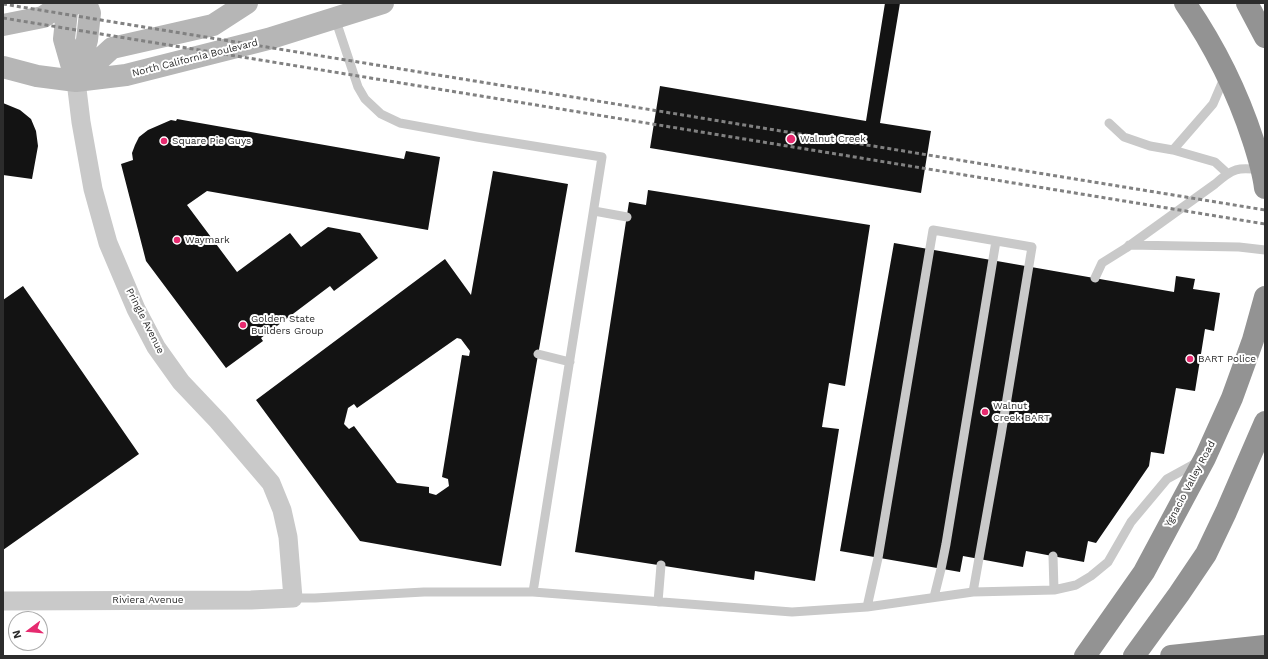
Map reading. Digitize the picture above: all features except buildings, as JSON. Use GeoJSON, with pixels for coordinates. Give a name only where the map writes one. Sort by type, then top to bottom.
{"type":"FeatureCollection","features":[{"type":"Feature","properties":{"kind":"highway"},"geometry":{"type":"LineString","coordinates":[[1185,3],[1227,73],[1249,128],[1264,176]]}},
{"type":"Feature","properties":{"kind":"highway"},"geometry":{"type":"LineString","coordinates":[[1247,3],[1265,37]]}},
{"type":"Feature","properties":{"kind":"highway","name":"Ygnacio Valley Road"},"geometry":{"type":"LineString","coordinates":[[1085,656],[1144,572],[1205,458],[1232,398],[1253,340],[1265,297]]}},
{"type":"Feature","properties":{"kind":"highway"},"geometry":{"type":"LineString","coordinates":[[1134,656],[1206,554],[1256,450],[1265,422]]}},
{"type":"Feature","properties":{"kind":"highway"},"geometry":{"type":"LineString","coordinates":[[1171,656],[1265,646]]}},
{"type":"Feature","properties":{"kind":"main road"},"geometry":{"type":"LineString","coordinates":[[3,25],[43,17],[64,3]]}},
{"type":"Feature","properties":{"kind":"main road","name":"Pringle Avenue"},"geometry":{"type":"LineString","coordinates":[[73,3],[67,11],[64,39],[76,81]]}},
{"type":"Feature","properties":{"kind":"main road","name":"Pringle Avenue"},"geometry":{"type":"LineString","coordinates":[[76,81],[87,40],[90,13],[86,3]]}},
{"type":"Feature","properties":{"kind":"main road"},"geometry":{"type":"LineString","coordinates":[[76,81],[112,48],[213,24],[247,3]]}},
{"type":"Feature","properties":{"kind":"main road","name":"North California Boulevard"},"geometry":{"type":"LineString","coordinates":[[3,67],[38,76],[76,81],[126,75],[268,39],[383,3]]}},
{"type":"Feature","properties":{"kind":"street","name":"Pringle Avenue"},"geometry":{"type":"LineString","coordinates":[[76,81],[92,189],[108,242],[136,309],[156,346],[181,382],[218,421],[271,483],[282,510],[288,536],[293,598]]}},
{"type":"Feature","properties":{"kind":"street","name":"Riviera Avenue"},"geometry":{"type":"LineString","coordinates":[[3,601],[243,600],[293,598]]}},
{"type":"Feature","properties":{"kind":"lane"},"geometry":{"type":"LineString","coordinates":[[335,18],[358,87],[365,99],[381,114],[400,123],[602,157],[533,592]]}},
{"type":"Feature","properties":{"kind":"lane"},"geometry":{"type":"LineString","coordinates":[[1174,150],[1213,104],[1227,73]]}},
{"type":"Feature","properties":{"kind":"lane"},"geometry":{"type":"LineString","coordinates":[[1109,123],[1124,137],[1150,146],[1174,150],[1215,162],[1228,173]]}},
{"type":"Feature","properties":{"kind":"lane"},"geometry":{"type":"LineString","coordinates":[[1095,278],[1102,263],[1215,184],[1228,173],[1243,168],[1264,176]]}},
{"type":"Feature","properties":{"kind":"lane"},"geometry":{"type":"LineString","coordinates":[[594,211],[627,217]]}},
{"type":"Feature","properties":{"kind":"lane"},"geometry":{"type":"LineString","coordinates":[[867,607],[878,558],[933,230],[1032,247],[973,592]]}},
{"type":"Feature","properties":{"kind":"lane"},"geometry":{"type":"LineString","coordinates":[[934,597],[946,544],[996,241]]}},
{"type":"Feature","properties":{"kind":"lane"},"geometry":{"type":"LineString","coordinates":[[1129,245],[1239,247],[1265,250]]}},
{"type":"Feature","properties":{"kind":"lane"},"geometry":{"type":"LineString","coordinates":[[538,354],[570,362]]}},
{"type":"Feature","properties":{"kind":"lane"},"geometry":{"type":"LineString","coordinates":[[293,598],[424,592],[533,592],[792,612],[867,607],[973,592],[1054,590],[1076,585],[1091,576],[1108,562],[1131,522],[1167,479],[1205,458]]}},
{"type":"Feature","properties":{"kind":"lane"},"geometry":{"type":"LineString","coordinates":[[1053,556],[1054,590]]}},
{"type":"Feature","properties":{"kind":"lane"},"geometry":{"type":"LineString","coordinates":[[658,602],[660,565]]}},
{"type":"Feature","properties":{"kind":"railway"},"geometry":{"type":"LineString","coordinates":[[3,4],[1265,210]]}},
{"type":"Feature","properties":{"kind":"railway"},"geometry":{"type":"LineString","coordinates":[[3,18],[1265,224]]}},
{"type":"Feature","properties":{"kind":"place","name":"Walnut Creek"},"geometry":{"type":"Point","coordinates":[791,139]}},
{"type":"Feature","properties":{"kind":"place","name":"Square Pie Guys"},"geometry":{"type":"Point","coordinates":[164,141]}},
{"type":"Feature","properties":{"kind":"place","name":"Waymark"},"geometry":{"type":"Point","coordinates":[177,240]}},
{"type":"Feature","properties":{"kind":"place","name":"Golden State Builders Group"},"geometry":{"type":"Point","coordinates":[243,325]}},
{"type":"Feature","properties":{"kind":"place","name":"BART Police"},"geometry":{"type":"Point","coordinates":[1190,359]}},
{"type":"Feature","properties":{"kind":"place","name":"Walnut Creek BART"},"geometry":{"type":"Point","coordinates":[985,412]}}]}
